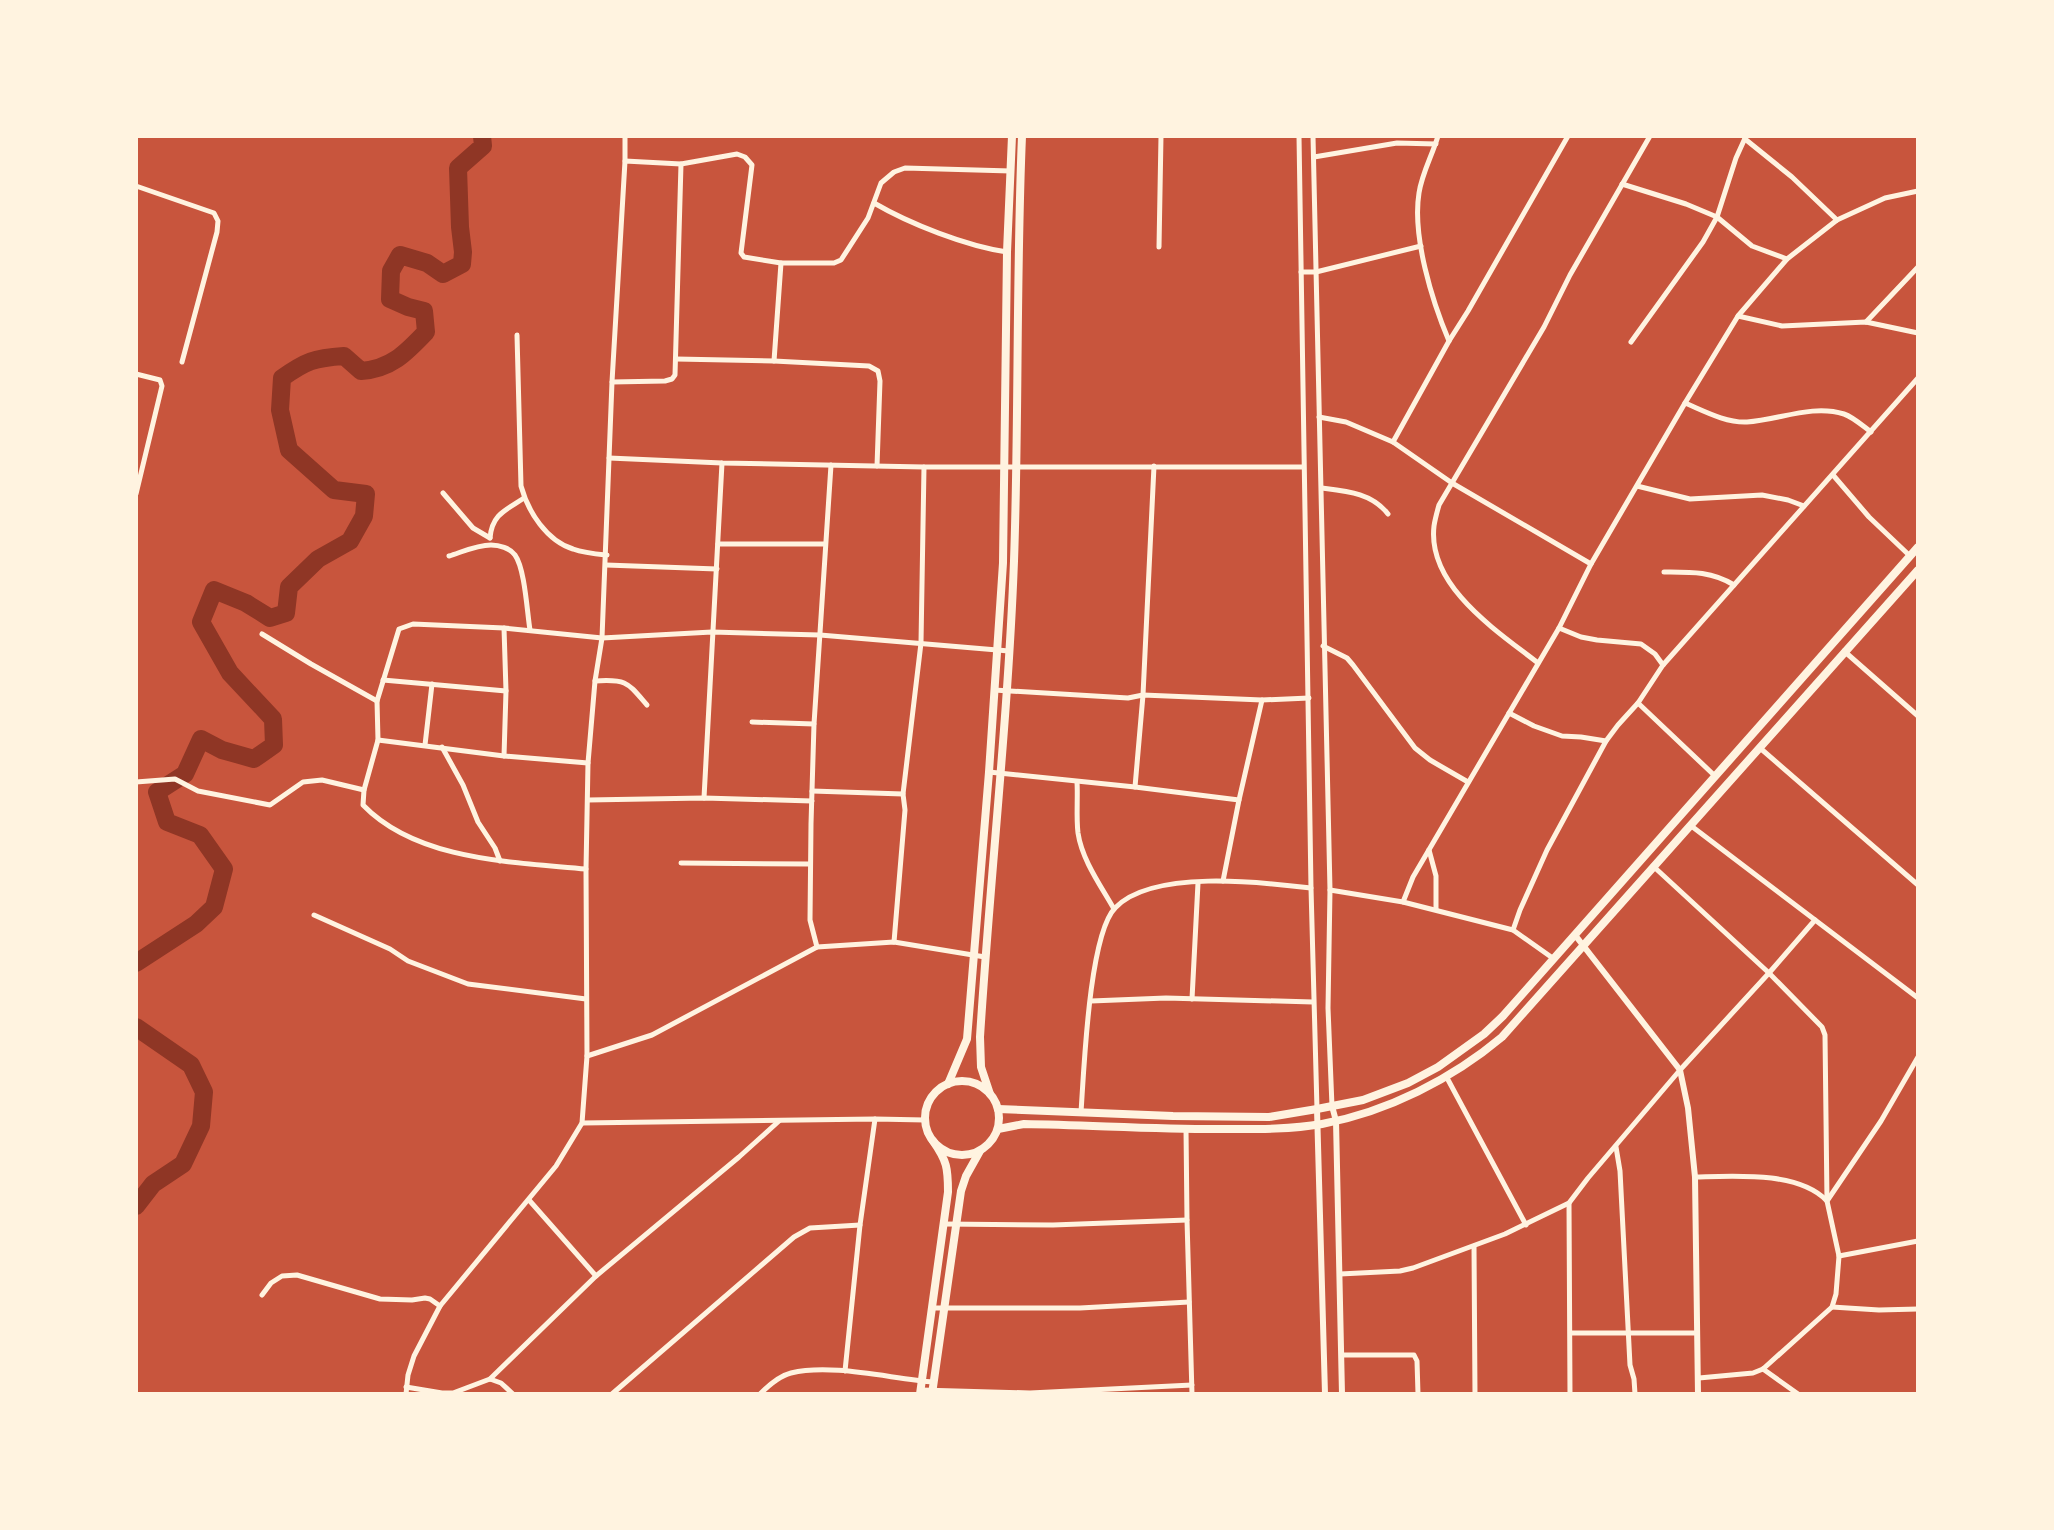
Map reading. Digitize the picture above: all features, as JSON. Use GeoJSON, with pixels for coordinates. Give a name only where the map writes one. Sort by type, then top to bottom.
{"type":"FeatureCollection","features":[{"type":"Feature","properties":{"kind":"main road"},"geometry":{"type":"LineString","coordinates":[[948,1084],[967,1039],[989,772],[1003,563],[1007,252],[1012,136]]}},
{"type":"Feature","properties":{"kind":"main road"},"geometry":{"type":"LineString","coordinates":[[933,1389],[961,1191],[966,1175],[980,1151],[994,1138],[998,1129],[998,1110],[981,1067],[980,1039],[1009,651],[1016,468],[1022,136]]}},
{"type":"Feature","properties":{"kind":"main road"},"geometry":{"type":"LineString","coordinates":[[998,1110],[1269,1117],[1363,1100],[1409,1083],[1438,1067],[1484,1034],[1554,959],[1917,547]]}},
{"type":"Feature","properties":{"kind":"main road"},"geometry":{"type":"LineString","coordinates":[[998,1129],[1024,1124],[1270,1130],[1317,1125],[1365,1113],[1412,1094],[1446,1076],[1502,1037],[1917,570]]}},
{"type":"Feature","properties":{"kind":"main road"},"geometry":{"type":"LineString","coordinates":[[921,1388],[944,1224],[948,1172],[946,1158],[927,1131],[926,1108],[931,1098],[948,1084],[971,1083],[990,1094]]}},
{"type":"Feature","properties":{"kind":"main road"},"geometry":{"type":"LineString","coordinates":[[933,1141],[943,1150],[955,1155],[980,1151]]}},
{"type":"Feature","properties":{"kind":"street"},"geometry":{"type":"LineString","coordinates":[[625,136],[612,382],[607,555],[587,800],[587,1056],[582,1123],[556,1166],[440,1306],[414,1356],[406,1390],[453,1393],[490,1379],[596,1276],[779,1121]]}},
{"type":"Feature","properties":{"kind":"street"},"geometry":{"type":"LineString","coordinates":[[1159,247],[1160,136]]}},
{"type":"Feature","properties":{"kind":"street"},"geometry":{"type":"LineString","coordinates":[[1299,136],[1313,1002],[1325,1394]]}},
{"type":"Feature","properties":{"kind":"street"},"geometry":{"type":"LineString","coordinates":[[1313,136],[1330,890],[1328,1008],[1332,1106],[1336,1121],[1342,1394]]}},
{"type":"Feature","properties":{"kind":"street"},"geometry":{"type":"LineString","coordinates":[[1438,136],[1423,175],[1416,216],[1438,314],[1449,341]]}},
{"type":"Feature","properties":{"kind":"street"},"geometry":{"type":"LineString","coordinates":[[1393,442],[1568,136]]}},
{"type":"Feature","properties":{"kind":"street"},"geometry":{"type":"LineString","coordinates":[[1538,663],[1469,606],[1446,579],[1435,549],[1434,525],[1439,505],[1544,327],[1570,275],[1650,136]]}},
{"type":"Feature","properties":{"kind":"street"},"geometry":{"type":"LineString","coordinates":[[1631,342],[1703,242],[1717,217],[1745,138],[1792,177],[1837,220]]}},
{"type":"Feature","properties":{"kind":"street"},"geometry":{"type":"LineString","coordinates":[[1314,158],[1397,140],[1436,144]]}},
{"type":"Feature","properties":{"kind":"street"},"geometry":{"type":"LineString","coordinates":[[625,161],[681,164],[727,155],[737,155],[749,160],[752,165],[741,253],[744,257],[780,263],[834,263],[841,260],[867,218],[881,183],[894,172],[905,168],[1011,172]]}},
{"type":"Feature","properties":{"kind":"street"},"geometry":{"type":"LineString","coordinates":[[612,382],[664,381],[675,375],[681,164]]}},
{"type":"Feature","properties":{"kind":"street"},"geometry":{"type":"LineString","coordinates":[[1622,184],[1686,204],[1717,217],[1752,247],[1787,259]]}},
{"type":"Feature","properties":{"kind":"street"},"geometry":{"type":"LineString","coordinates":[[136,186],[214,213],[218,221],[182,362]]}},
{"type":"Feature","properties":{"kind":"street"},"geometry":{"type":"LineString","coordinates":[[1403,902],[1413,877],[1559,628],[1591,564],[1738,316],[1787,259],[1837,220],[1885,198],[1917,191]]}},
{"type":"Feature","properties":{"kind":"street"},"geometry":{"type":"LineString","coordinates":[[874,203],[909,222],[991,250],[1007,252]]}},
{"type":"Feature","properties":{"kind":"street"},"geometry":{"type":"LineString","coordinates":[[1301,272],[1316,272],[1421,246]]}},
{"type":"Feature","properties":{"kind":"street"},"geometry":{"type":"LineString","coordinates":[[774,361],[780,263]]}},
{"type":"Feature","properties":{"kind":"street"},"geometry":{"type":"LineString","coordinates":[[1866,323],[1917,267]]}},
{"type":"Feature","properties":{"kind":"street"},"geometry":{"type":"LineString","coordinates":[[1738,316],[1782,326],[1866,323],[1917,334]]}},
{"type":"Feature","properties":{"kind":"street"},"geometry":{"type":"LineString","coordinates":[[517,335],[521,486],[524,498],[534,518],[561,544],[574,550],[607,555]]}},
{"type":"Feature","properties":{"kind":"street"},"geometry":{"type":"LineString","coordinates":[[676,359],[869,366],[878,371],[880,380],[877,466]]}},
{"type":"Feature","properties":{"kind":"street"},"geometry":{"type":"LineString","coordinates":[[136,374],[160,380],[162,386],[136,494]]}},
{"type":"Feature","properties":{"kind":"street"},"geometry":{"type":"LineString","coordinates":[[1513,930],[1547,850],[1606,741],[1618,724],[1638,703],[1663,665],[1917,379]]}},
{"type":"Feature","properties":{"kind":"street"},"geometry":{"type":"LineString","coordinates":[[1685,403],[1722,418],[1745,423],[1806,412],[1829,411],[1846,415],[1871,432]]}},
{"type":"Feature","properties":{"kind":"street"},"geometry":{"type":"LineString","coordinates":[[1319,417],[1346,422],[1393,442],[1452,483],[1591,564]]}},
{"type":"Feature","properties":{"kind":"street"},"geometry":{"type":"LineString","coordinates":[[609,458],[924,467],[1303,467]]}},
{"type":"Feature","properties":{"kind":"street"},"geometry":{"type":"LineString","coordinates":[[704,798],[722,463]]}},
{"type":"Feature","properties":{"kind":"street"},"geometry":{"type":"LineString","coordinates":[[817,947],[810,920],[811,791],[831,465]]}},
{"type":"Feature","properties":{"kind":"street"},"geometry":{"type":"LineString","coordinates":[[1135,786],[1143,695],[1154,466]]}},
{"type":"Feature","properties":{"kind":"street"},"geometry":{"type":"LineString","coordinates":[[894,942],[904,794],[921,643],[924,467]]}},
{"type":"Feature","properties":{"kind":"street"},"geometry":{"type":"LineString","coordinates":[[1833,475],[1869,517],[1910,556]]}},
{"type":"Feature","properties":{"kind":"street"},"geometry":{"type":"LineString","coordinates":[[1637,486],[1690,499],[1762,495],[1804,506]]}},
{"type":"Feature","properties":{"kind":"street"},"geometry":{"type":"LineString","coordinates":[[1322,488],[1374,500],[1388,514]]}},
{"type":"Feature","properties":{"kind":"street"},"geometry":{"type":"LineString","coordinates":[[443,493],[473,528],[514,554],[520,566],[530,630]]}},
{"type":"Feature","properties":{"kind":"street"},"geometry":{"type":"LineString","coordinates":[[490,541],[495,519],[524,498]]}},
{"type":"Feature","properties":{"kind":"street"},"geometry":{"type":"LineString","coordinates":[[449,556],[490,541]]}},
{"type":"Feature","properties":{"kind":"street"},"geometry":{"type":"LineString","coordinates":[[718,544],[825,544]]}},
{"type":"Feature","properties":{"kind":"street"},"geometry":{"type":"LineString","coordinates":[[606,565],[717,569]]}},
{"type":"Feature","properties":{"kind":"street"},"geometry":{"type":"LineString","coordinates":[[1664,572],[1708,573],[1734,585]]}},
{"type":"Feature","properties":{"kind":"street"},"geometry":{"type":"LineString","coordinates":[[586,869],[500,861],[436,847],[397,832],[363,805],[364,790],[378,740],[377,701],[399,629],[413,624],[504,628],[602,638],[712,632],[820,635],[1009,651]]}},
{"type":"Feature","properties":{"kind":"street"},"geometry":{"type":"LineString","coordinates":[[504,628],[504,756]]}},
{"type":"Feature","properties":{"kind":"street"},"geometry":{"type":"LineString","coordinates":[[1559,628],[1581,637],[1641,644],[1655,654],[1663,665]]}},
{"type":"Feature","properties":{"kind":"street"},"geometry":{"type":"LineString","coordinates":[[261,634],[377,701]]}},
{"type":"Feature","properties":{"kind":"street"},"geometry":{"type":"LineString","coordinates":[[1323,646],[1347,658],[1415,747],[1430,760],[1468,782]]}},
{"type":"Feature","properties":{"kind":"street"},"geometry":{"type":"LineString","coordinates":[[1844,651],[1917,716]]}},
{"type":"Feature","properties":{"kind":"street"},"geometry":{"type":"LineString","coordinates":[[383,680],[506,691]]}},
{"type":"Feature","properties":{"kind":"street"},"geometry":{"type":"LineString","coordinates":[[595,681],[626,682],[647,705]]}},
{"type":"Feature","properties":{"kind":"street"},"geometry":{"type":"LineString","coordinates":[[425,745],[432,684]]}},
{"type":"Feature","properties":{"kind":"street"},"geometry":{"type":"LineString","coordinates":[[994,690],[1128,698],[1143,695],[1262,700],[1309,698]]}},
{"type":"Feature","properties":{"kind":"street"},"geometry":{"type":"LineString","coordinates":[[1223,881],[1238,800],[1262,700]]}},
{"type":"Feature","properties":{"kind":"street"},"geometry":{"type":"LineString","coordinates":[[1638,703],[1715,776]]}},
{"type":"Feature","properties":{"kind":"street"},"geometry":{"type":"LineString","coordinates":[[1509,713],[1562,736],[1606,741]]}},
{"type":"Feature","properties":{"kind":"street"},"geometry":{"type":"LineString","coordinates":[[752,722],[814,724]]}},
{"type":"Feature","properties":{"kind":"street"},"geometry":{"type":"LineString","coordinates":[[378,740],[504,756],[589,763]]}},
{"type":"Feature","properties":{"kind":"street"},"geometry":{"type":"LineString","coordinates":[[442,747],[500,861]]}},
{"type":"Feature","properties":{"kind":"street"},"geometry":{"type":"LineString","coordinates":[[1760,748],[1917,885]]}},
{"type":"Feature","properties":{"kind":"street"},"geometry":{"type":"LineString","coordinates":[[989,772],[1135,786],[1238,800]]}},
{"type":"Feature","properties":{"kind":"street"},"geometry":{"type":"LineString","coordinates":[[136,782],[175,779],[198,791],[270,805],[303,782],[322,780],[364,790]]}},
{"type":"Feature","properties":{"kind":"street"},"geometry":{"type":"LineString","coordinates":[[1077,782],[1078,833],[1082,849],[1114,909]]}},
{"type":"Feature","properties":{"kind":"street"},"geometry":{"type":"LineString","coordinates":[[811,791],[904,794]]}},
{"type":"Feature","properties":{"kind":"street"},"geometry":{"type":"LineString","coordinates":[[587,800],[704,798],[811,801]]}},
{"type":"Feature","properties":{"kind":"street"},"geometry":{"type":"LineString","coordinates":[[1689,825],[1917,998]]}},
{"type":"Feature","properties":{"kind":"street"},"geometry":{"type":"LineString","coordinates":[[1429,850],[1436,876],[1436,909]]}},
{"type":"Feature","properties":{"kind":"street"},"geometry":{"type":"LineString","coordinates":[[681,863],[809,864]]}},
{"type":"Feature","properties":{"kind":"street"},"geometry":{"type":"LineString","coordinates":[[1653,866],[1769,973],[1822,1027],[1825,1035],[1827,1201],[1839,1256],[1836,1294],[1832,1307],[1762,1369],[1753,1373],[1699,1378]]}},
{"type":"Feature","properties":{"kind":"street"},"geometry":{"type":"LineString","coordinates":[[1081,1112],[1092,980],[1105,925],[1114,909],[1134,894],[1165,885],[1223,881],[1311,888]]}},
{"type":"Feature","properties":{"kind":"street"},"geometry":{"type":"LineString","coordinates":[[1192,999],[1198,883]]}},
{"type":"Feature","properties":{"kind":"street"},"geometry":{"type":"LineString","coordinates":[[1330,890],[1436,909],[1513,930],[1554,959]]}},
{"type":"Feature","properties":{"kind":"street"},"geometry":{"type":"LineString","coordinates":[[314,915],[390,949],[408,961],[468,984],[586,999]]}},
{"type":"Feature","properties":{"kind":"street"},"geometry":{"type":"LineString","coordinates":[[1340,1274],[1400,1271],[1474,1247],[1569,1203],[1680,1070],[1815,920]]}},
{"type":"Feature","properties":{"kind":"street"},"geometry":{"type":"LineString","coordinates":[[1575,934],[1680,1070],[1688,1108],[1695,1177],[1698,1394]]}},
{"type":"Feature","properties":{"kind":"street"},"geometry":{"type":"LineString","coordinates":[[587,1056],[652,1035],[817,947],[894,942],[985,957]]}},
{"type":"Feature","properties":{"kind":"street"},"geometry":{"type":"LineString","coordinates":[[1090,1001],[1192,999],[1313,1002]]}},
{"type":"Feature","properties":{"kind":"street"},"geometry":{"type":"LineString","coordinates":[[1827,1201],[1881,1121],[1917,1057]]}},
{"type":"Feature","properties":{"kind":"street"},"geometry":{"type":"LineString","coordinates":[[1446,1076],[1526,1224]]}},
{"type":"Feature","properties":{"kind":"street"},"geometry":{"type":"LineString","coordinates":[[845,1371],[860,1225],[875,1119]]}},
{"type":"Feature","properties":{"kind":"street"},"geometry":{"type":"LineString","coordinates":[[582,1123],[925,1120]]}},
{"type":"Feature","properties":{"kind":"street"},"geometry":{"type":"LineString","coordinates":[[1186,1129],[1192,1394]]}},
{"type":"Feature","properties":{"kind":"street"},"geometry":{"type":"LineString","coordinates":[[1616,1147],[1620,1171],[1630,1365],[1635,1394]]}},
{"type":"Feature","properties":{"kind":"street"},"geometry":{"type":"LineString","coordinates":[[1695,1177],[1739,1176],[1783,1180],[1818,1191],[1827,1201]]}},
{"type":"Feature","properties":{"kind":"street"},"geometry":{"type":"LineString","coordinates":[[529,1200],[596,1276]]}},
{"type":"Feature","properties":{"kind":"street"},"geometry":{"type":"LineString","coordinates":[[1569,1203],[1570,1394]]}},
{"type":"Feature","properties":{"kind":"street"},"geometry":{"type":"LineString","coordinates":[[944,1224],[1053,1225],[1187,1220]]}},
{"type":"Feature","properties":{"kind":"street"},"geometry":{"type":"LineString","coordinates":[[612,1394],[794,1237],[810,1228],[860,1225]]}},
{"type":"Feature","properties":{"kind":"street"},"geometry":{"type":"LineString","coordinates":[[1839,1256],[1917,1241]]}},
{"type":"Feature","properties":{"kind":"street"},"geometry":{"type":"LineString","coordinates":[[1474,1247],[1475,1394]]}},
{"type":"Feature","properties":{"kind":"street"},"geometry":{"type":"LineString","coordinates":[[262,1295],[271,1283],[282,1276],[297,1275],[380,1299],[425,1298],[440,1306]]}},
{"type":"Feature","properties":{"kind":"street"},"geometry":{"type":"LineString","coordinates":[[933,1308],[1080,1308],[1189,1302]]}},
{"type":"Feature","properties":{"kind":"street"},"geometry":{"type":"LineString","coordinates":[[1832,1307],[1917,1309]]}},
{"type":"Feature","properties":{"kind":"street"},"geometry":{"type":"LineString","coordinates":[[1571,1333],[1696,1333]]}},
{"type":"Feature","properties":{"kind":"street"},"geometry":{"type":"LineString","coordinates":[[1342,1354],[1414,1355],[1417,1361],[1418,1394]]}},
{"type":"Feature","properties":{"kind":"street"},"geometry":{"type":"LineString","coordinates":[[1762,1369],[1798,1394]]}},
{"type":"Feature","properties":{"kind":"street"},"geometry":{"type":"LineString","coordinates":[[760,1394],[770,1384],[789,1373],[805,1371],[845,1371],[921,1388],[1030,1393],[1192,1385]]}},
{"type":"Feature","properties":{"kind":"street"},"geometry":{"type":"LineString","coordinates":[[490,1379],[501,1383],[513,1394]]}},
{"type":"Feature","properties":{"kind":"waterway"},"geometry":{"type":"LineString","coordinates":[[136,963],[196,924],[214,907],[224,869],[200,835],[167,822],[157,792],[185,774],[201,739],[222,750],[254,759],[274,745],[273,719],[230,673],[201,622],[214,590],[246,603],[270,618],[286,613],[289,587],[318,559],[350,541],[364,516],[366,494],[334,490],[289,450],[280,410],[282,378],[311,361],[344,356],[361,371],[372,370],[405,353],[426,332],[424,311],[390,299],[391,271],[400,255],[427,263],[443,274],[462,264],[458,168],[483,146],[482,136]]}},
{"type":"Feature","properties":{"kind":"waterway"},"geometry":{"type":"LineString","coordinates":[[136,1027],[191,1065],[204,1092],[201,1126],[183,1164],[153,1184],[136,1206]]}}]}
